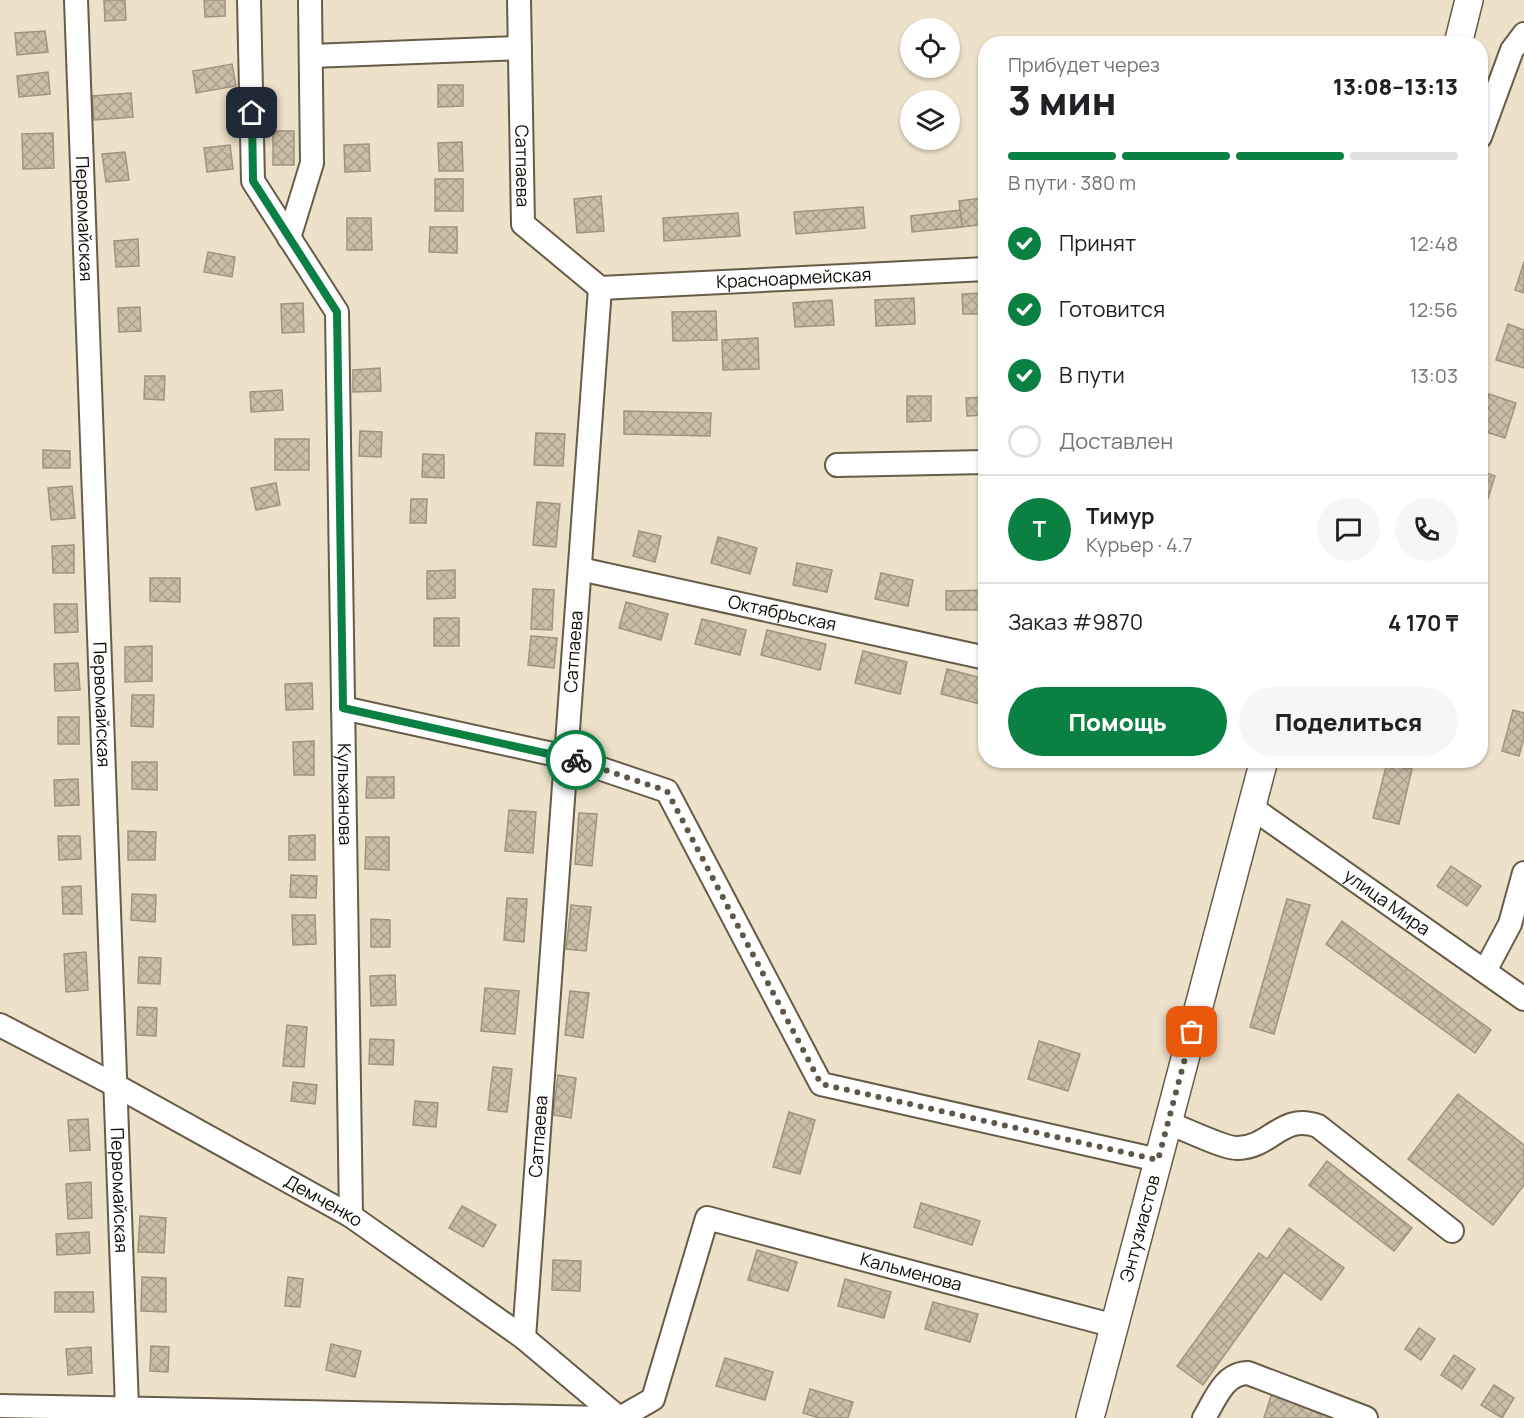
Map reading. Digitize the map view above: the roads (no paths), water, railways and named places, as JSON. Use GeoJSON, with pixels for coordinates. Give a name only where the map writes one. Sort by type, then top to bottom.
{"type":"FeatureCollection","features":[{"type":"Feature","properties":{"kind":"main road"},"geometry":{"type":"LineString","coordinates":[[1460,36],[1469,0]]}},
{"type":"Feature","properties":{"kind":"main road","name":"Энтузиастов"},"geometry":{"type":"LineString","coordinates":[[1090,1418],[1262,768]]}},
{"type":"Feature","properties":{"kind":"street","name":"Первомайская"},"geometry":{"type":"LineString","coordinates":[[76,0],[127,1408]]}},
{"type":"Feature","properties":{"kind":"street","name":"Кульжанова"},"geometry":{"type":"LineString","coordinates":[[249,0],[253,181],[337,312],[351,1216]]}},
{"type":"Feature","properties":{"kind":"street"},"geometry":{"type":"LineString","coordinates":[[290,238],[312,163],[310,0]]}},
{"type":"Feature","properties":{"kind":"street","name":"Сатпаева"},"geometry":{"type":"LineString","coordinates":[[519,0],[524,224],[600,288],[524,1338]]}},
{"type":"Feature","properties":{"kind":"street"},"geometry":{"type":"LineString","coordinates":[[1488,115],[1512,50],[1524,34]]}},
{"type":"Feature","properties":{"kind":"street"},"geometry":{"type":"LineString","coordinates":[[311,56],[520,48]]}},
{"type":"Feature","properties":{"kind":"street","name":"Красноармейская"},"geometry":{"type":"LineString","coordinates":[[600,288],[978,269]]}},
{"type":"Feature","properties":{"kind":"street"},"geometry":{"type":"LineString","coordinates":[[837,465],[978,462]]}},
{"type":"Feature","properties":{"kind":"street","name":"Октябрьская"},"geometry":{"type":"LineString","coordinates":[[580,569],[978,656]]}},
{"type":"Feature","properties":{"kind":"street"},"geometry":{"type":"LineString","coordinates":[[343,708],[567,757],[667,791],[821,1084],[1158,1160]]}},
{"type":"Feature","properties":{"kind":"street","name":"улица Мира"},"geometry":{"type":"LineString","coordinates":[[1251,807],[1524,999]]}},
{"type":"Feature","properties":{"kind":"street"},"geometry":{"type":"LineString","coordinates":[[1485,971],[1510,924],[1524,873]]}},
{"type":"Feature","properties":{"kind":"street","name":"Демченко"},"geometry":{"type":"LineString","coordinates":[[0,1025],[115,1084],[351,1216],[524,1338],[620,1418]]}},
{"type":"Feature","properties":{"kind":"street"},"geometry":{"type":"LineString","coordinates":[[1168,1123],[1235,1149],[1255,1146],[1282,1127],[1303,1121],[1318,1126],[1452,1232]]}},
{"type":"Feature","properties":{"kind":"street","name":"Кальменова"},"geometry":{"type":"LineString","coordinates":[[620,1418],[653,1399],[707,1218],[1114,1326]]}},
{"type":"Feature","properties":{"kind":"street"},"geometry":{"type":"LineString","coordinates":[[1204,1418],[1226,1382],[1237,1373],[1248,1373],[1366,1418]]}},
{"type":"Feature","properties":{"kind":"street"},"geometry":{"type":"LineString","coordinates":[[0,1406],[604,1418]]}}]}
